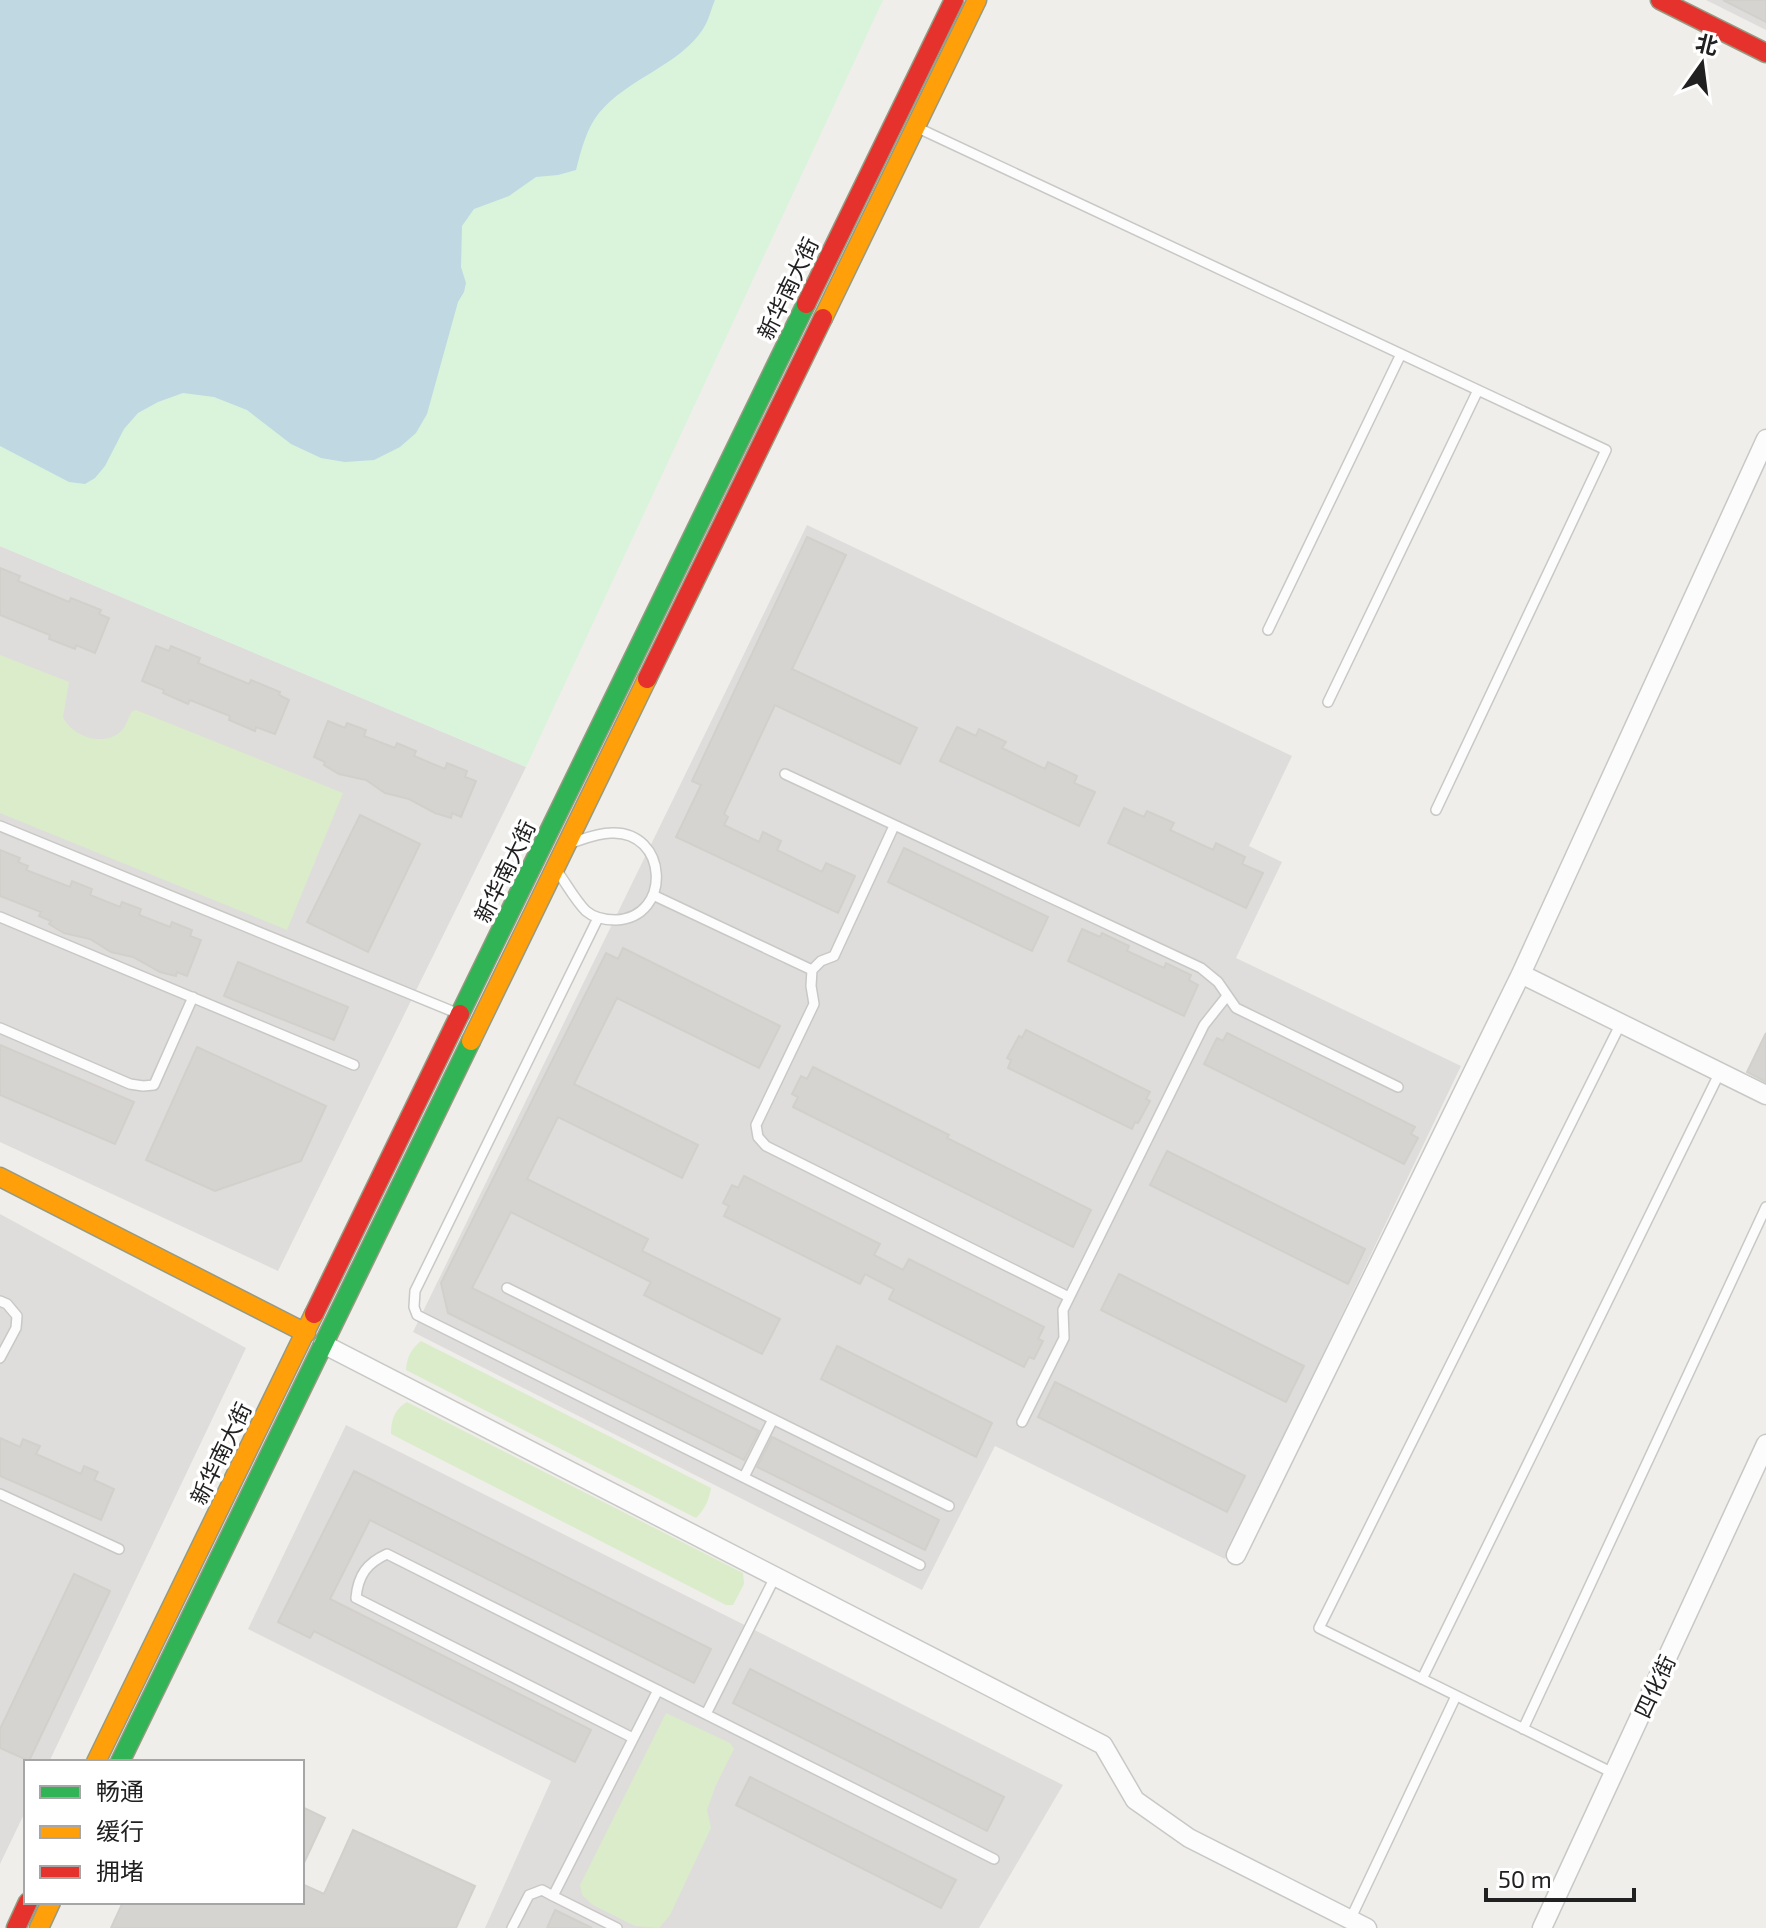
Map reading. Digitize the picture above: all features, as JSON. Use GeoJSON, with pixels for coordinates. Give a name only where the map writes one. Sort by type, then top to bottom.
{"type":"FeatureCollection","features":[{"type":"Feature","properties":{"kind":"main road","name":"新华南大街"},"geometry":{"type":"LineString","coordinates":[[97,1760],[954,0]]}},
{"type":"Feature","properties":{"kind":"main road","name":"新华南大街"},"geometry":{"type":"LineString","coordinates":[[121,1760],[977,0]]}},
{"type":"Feature","properties":{"kind":"main road"},"geometry":{"type":"LineString","coordinates":[[1660,0],[1766,53]]}},
{"type":"Feature","properties":{"kind":"main road"},"geometry":{"type":"LineString","coordinates":[[0,1177],[306,1333]]}},
{"type":"Feature","properties":{"kind":"main road"},"geometry":{"type":"LineString","coordinates":[[16,1928],[27,1904]]}},
{"type":"Feature","properties":{"kind":"main road"},"geometry":{"type":"LineString","coordinates":[[39,1928],[50,1904]]}},
{"type":"Feature","properties":{"kind":"street"},"geometry":{"type":"LineString","coordinates":[[1236,1555],[1521,974],[1766,439]]}},
{"type":"Feature","properties":{"kind":"street"},"geometry":{"type":"LineString","coordinates":[[1521,974],[1766,1095]]}},
{"type":"Feature","properties":{"kind":"street"},"geometry":{"type":"LineString","coordinates":[[323,1344],[1103,1745],[1135,1800],[1189,1838],[1359,1924]]}},
{"type":"Feature","properties":{"kind":"street","name":"四化街"},"geometry":{"type":"LineString","coordinates":[[1542,1928],[1766,1444]]}},
{"type":"Feature","properties":{"kind":"lane"},"geometry":{"type":"LineString","coordinates":[[915,127],[1606,450],[1436,810]]}},
{"type":"Feature","properties":{"kind":"lane"},"geometry":{"type":"LineString","coordinates":[[1268,630],[1401,354]]}},
{"type":"Feature","properties":{"kind":"lane"},"geometry":{"type":"LineString","coordinates":[[1328,702],[1478,390]]}},
{"type":"Feature","properties":{"kind":"lane"},"geometry":{"type":"LineString","coordinates":[[785,774],[1201,968],[1218,982],[1236,1008],[1398,1087]]}},
{"type":"Feature","properties":{"kind":"lane"},"geometry":{"type":"LineString","coordinates":[[0,826],[461,1015]]}},
{"type":"Feature","properties":{"kind":"lane"},"geometry":{"type":"LineString","coordinates":[[894,826],[834,956],[821,961],[812,970],[814,1004],[756,1125],[758,1137],[766,1146],[1069,1297]]}},
{"type":"Feature","properties":{"kind":"lane"},"geometry":{"type":"LineString","coordinates":[[555,868],[587,912],[598,918],[621,920],[631,916],[640,911],[653,895],[657,885],[656,865],[644,845],[634,838],[611,833],[567,844]]}},
{"type":"Feature","properties":{"kind":"lane"},"geometry":{"type":"LineString","coordinates":[[653,895],[812,970]]}},
{"type":"Feature","properties":{"kind":"lane"},"geometry":{"type":"LineString","coordinates":[[0,917],[354,1065]]}},
{"type":"Feature","properties":{"kind":"lane"},"geometry":{"type":"LineString","coordinates":[[598,918],[415,1291],[417,1315],[920,1565]]}},
{"type":"Feature","properties":{"kind":"lane"},"geometry":{"type":"LineString","coordinates":[[1022,1422],[1064,1338],[1063,1310],[1069,1297],[1204,1025],[1227,996]]}},
{"type":"Feature","properties":{"kind":"lane"},"geometry":{"type":"LineString","coordinates":[[0,1028],[130,1084],[154,1085],[193,997]]}},
{"type":"Feature","properties":{"kind":"lane"},"geometry":{"type":"LineString","coordinates":[[1613,1773],[1319,1628],[1621,1023]]}},
{"type":"Feature","properties":{"kind":"lane"},"geometry":{"type":"LineString","coordinates":[[1422,1679],[1720,1072]]}},
{"type":"Feature","properties":{"kind":"lane"},"geometry":{"type":"LineString","coordinates":[[1523,1729],[1766,1207]]}},
{"type":"Feature","properties":{"kind":"lane"},"geometry":{"type":"LineString","coordinates":[[507,1288],[949,1506]]}},
{"type":"Feature","properties":{"kind":"lane"},"geometry":{"type":"LineString","coordinates":[[0,1301],[17,1316],[16,1328],[0,1358]]}},
{"type":"Feature","properties":{"kind":"lane"},"geometry":{"type":"LineString","coordinates":[[744,1477],[773,1419]]}},
{"type":"Feature","properties":{"kind":"lane"},"geometry":{"type":"LineString","coordinates":[[0,1494],[119,1549]]}},
{"type":"Feature","properties":{"kind":"lane"},"geometry":{"type":"LineString","coordinates":[[633,1738],[356,1598],[357,1585],[371,1561],[387,1554],[994,1859]]}},
{"type":"Feature","properties":{"kind":"lane"},"geometry":{"type":"LineString","coordinates":[[706,1714],[775,1577]]}},
{"type":"Feature","properties":{"kind":"lane"},"geometry":{"type":"LineString","coordinates":[[553,1896],[658,1690]]}},
{"type":"Feature","properties":{"kind":"lane"},"geometry":{"type":"LineString","coordinates":[[1359,1924],[1456,1696]]}},
{"type":"Feature","properties":{"kind":"lane"},"geometry":{"type":"LineString","coordinates":[[512,1928],[529,1895],[542,1890],[617,1928]]}},
{"type":"Feature","properties":{"kind":"shaded area"},"geometry":{"type":"Polygon","coordinates":[[[1706,0],[1766,0],[1766,30],[1706,0]]]}},
{"type":"Feature","properties":{"kind":"shaded area"},"geometry":{"type":"Polygon","coordinates":[[[807,525],[1292,756],[1249,846],[1282,862],[1236,958],[1461,1066],[1225,1559],[995,1446],[922,1590],[413,1332],[807,525]]]}},
{"type":"Feature","properties":{"kind":"shaded area"},"geometry":{"type":"Polygon","coordinates":[[[0,546],[526,767],[278,1271],[0,1142],[0,546]]]}},
{"type":"Feature","properties":{"kind":"shaded area"},"geometry":{"type":"Polygon","coordinates":[[[0,1214],[246,1348],[50,1760],[24,1760],[24,1814],[0,1864],[0,1214]]]}},
{"type":"Feature","properties":{"kind":"shaded area"},"geometry":{"type":"Polygon","coordinates":[[[346,1425],[1063,1785],[979,1928],[485,1928],[551,1781],[248,1629],[346,1425]]]}},
{"type":"Feature","properties":{"kind":"green space"},"geometry":{"type":"Polygon","coordinates":[[[0,0],[883,0],[526,767],[0,546],[0,0]]]}},
{"type":"Feature","properties":{"kind":"green space"},"geometry":{"type":"Polygon","coordinates":[[[0,655],[69,682],[63,717],[79,734],[95,739],[112,737],[121,731],[132,711],[136,710],[343,793],[287,930],[0,813],[0,655]]]}},
{"type":"Feature","properties":{"kind":"green space"},"geometry":{"type":"Polygon","coordinates":[[[421,1341],[711,1488],[704,1508],[696,1518],[406,1370],[410,1354],[421,1341]]]}},
{"type":"Feature","properties":{"kind":"green space"},"geometry":{"type":"Polygon","coordinates":[[[407,1402],[743,1573],[744,1584],[733,1605],[726,1605],[391,1434],[394,1415],[407,1402]]]}},
{"type":"Feature","properties":{"kind":"green space"},"geometry":{"type":"Polygon","coordinates":[[[666,1713],[730,1743],[734,1749],[707,1810],[711,1828],[670,1915],[659,1928],[635,1926],[593,1905],[582,1895],[580,1885],[666,1713]]]}},
{"type":"Feature","properties":{"kind":"water"},"geometry":{"type":"Polygon","coordinates":[[[0,0],[715,0],[705,26],[693,42],[624,90],[594,119],[576,170],[536,177],[509,196],[474,209],[462,226],[464,292],[458,302],[427,414],[416,433],[400,447],[374,460],[345,462],[321,458],[291,444],[247,410],[214,397],[183,393],[138,413],[124,429],[105,466],[85,484],[69,482],[0,446],[0,0]]]}},
{"type":"Feature","properties":{"kind":"building"},"geometry":{"type":"Polygon","coordinates":[[[1723,0],[1766,0],[1766,22],[1723,0]]]}},
{"type":"Feature","properties":{"kind":"building"},"geometry":{"type":"Polygon","coordinates":[[[807,537],[846,555],[792,669],[917,728],[900,764],[775,705],[724,814],[728,817],[724,825],[759,842],[763,832],[781,841],[777,850],[822,872],[826,863],[855,876],[838,913],[676,837],[701,785],[692,781],[807,537]]]}},
{"type":"Feature","properties":{"kind":"building"},"geometry":{"type":"Polygon","coordinates":[[[0,568],[20,576],[18,581],[69,602],[71,598],[101,610],[99,614],[109,618],[95,653],[49,639],[50,635],[0,615],[0,568]]]}},
{"type":"Feature","properties":{"kind":"building"},"geometry":{"type":"Polygon","coordinates":[[[156,646],[169,651],[171,646],[200,658],[198,663],[249,684],[251,680],[280,692],[279,695],[289,700],[275,734],[256,727],[255,731],[229,720],[230,716],[190,700],[188,704],[142,681],[156,646]]]}},
{"type":"Feature","properties":{"kind":"building"},"geometry":{"type":"Polygon","coordinates":[[[328,721],[345,728],[347,723],[366,730],[364,736],[395,748],[397,743],[416,751],[414,756],[445,769],[447,763],[467,771],[465,777],[476,781],[461,817],[452,813],[451,818],[435,813],[409,799],[385,793],[366,780],[339,774],[324,765],[325,762],[314,757],[328,721]]]}},
{"type":"Feature","properties":{"kind":"building"},"geometry":{"type":"Polygon","coordinates":[[[957,727],[976,736],[979,729],[1006,742],[1002,748],[1045,769],[1048,762],[1077,776],[1074,783],[1095,792],[1079,826],[940,761],[957,727]]]}},
{"type":"Feature","properties":{"kind":"building"},"geometry":{"type":"Polygon","coordinates":[[[1124,808],[1144,817],[1147,811],[1174,823],[1170,830],[1213,850],[1216,843],[1245,857],[1242,864],[1263,873],[1246,908],[1108,843],[1124,808]]]}},
{"type":"Feature","properties":{"kind":"building"},"geometry":{"type":"Polygon","coordinates":[[[360,815],[420,844],[368,952],[307,922],[360,815]]]}},
{"type":"Feature","properties":{"kind":"building"},"geometry":{"type":"Polygon","coordinates":[[[904,848],[1048,917],[1032,951],[888,882],[904,848]]]}},
{"type":"Feature","properties":{"kind":"building"},"geometry":{"type":"Polygon","coordinates":[[[0,850],[20,858],[18,862],[28,866],[26,870],[70,887],[72,881],[92,889],[90,895],[120,907],[122,902],[141,909],[139,915],[170,927],[172,922],[192,930],[190,936],[201,940],[187,976],[177,972],[176,976],[160,972],[133,957],[111,952],[90,939],[64,933],[49,924],[51,921],[39,916],[41,912],[0,896],[0,850]]]}},
{"type":"Feature","properties":{"kind":"building"},"geometry":{"type":"Polygon","coordinates":[[[1082,929],[1100,937],[1102,933],[1129,946],[1127,951],[1164,968],[1166,963],[1191,975],[1189,980],[1198,985],[1184,1016],[1068,961],[1082,929]]]}},
{"type":"Feature","properties":{"kind":"building"},"geometry":{"type":"Polygon","coordinates":[[[623,948],[780,1026],[759,1068],[617,998],[574,1084],[698,1145],[682,1178],[558,1117],[527,1179],[648,1239],[642,1251],[780,1319],[762,1354],[644,1295],[651,1282],[511,1212],[472,1288],[759,1431],[744,1460],[448,1313],[441,1283],[606,953],[618,959],[623,948]]]}},
{"type":"Feature","properties":{"kind":"building"},"geometry":{"type":"Polygon","coordinates":[[[238,962],[348,1007],[334,1040],[224,996],[238,962]]]}},
{"type":"Feature","properties":{"kind":"building"},"geometry":{"type":"Polygon","coordinates":[[[1026,1030],[1150,1092],[1146,1099],[1150,1101],[1138,1123],[1135,1122],[1132,1129],[1008,1068],[1011,1060],[1007,1058],[1019,1036],[1022,1038],[1026,1030]]]}},
{"type":"Feature","properties":{"kind":"building"},"geometry":{"type":"Polygon","coordinates":[[[1227,1033],[1415,1127],[1411,1134],[1418,1138],[1404,1164],[1204,1064],[1217,1038],[1223,1041],[1227,1033]]]}},
{"type":"Feature","properties":{"kind":"building"},"geometry":{"type":"Polygon","coordinates":[[[1766,1033],[1766,1082],[1747,1072],[1766,1033]]]}},
{"type":"Feature","properties":{"kind":"building"},"geometry":{"type":"Polygon","coordinates":[[[0,1045],[134,1102],[115,1144],[0,1095],[0,1045]]]}},
{"type":"Feature","properties":{"kind":"building"},"geometry":{"type":"Polygon","coordinates":[[[197,1047],[326,1106],[301,1161],[215,1191],[146,1160],[197,1047]]]}},
{"type":"Feature","properties":{"kind":"building"},"geometry":{"type":"Polygon","coordinates":[[[813,1067],[1091,1210],[1073,1247],[793,1107],[798,1097],[792,1094],[801,1076],[807,1079],[813,1067]]]}},
{"type":"Feature","properties":{"kind":"building"},"geometry":{"type":"Polygon","coordinates":[[[1167,1151],[1365,1249],[1348,1284],[1150,1185],[1167,1151]]]}},
{"type":"Feature","properties":{"kind":"building"},"geometry":{"type":"Polygon","coordinates":[[[744,1176],[880,1244],[874,1255],[903,1270],[909,1259],[1044,1327],[1038,1339],[1043,1341],[1034,1359],[1029,1357],[1024,1367],[889,1299],[894,1289],[865,1274],[860,1284],[724,1216],[729,1206],[723,1203],[732,1185],[738,1188],[744,1176]]]}},
{"type":"Feature","properties":{"kind":"building"},"geometry":{"type":"Polygon","coordinates":[[[1119,1274],[1304,1366],[1286,1402],[1101,1310],[1119,1274]]]}},
{"type":"Feature","properties":{"kind":"building"},"geometry":{"type":"Polygon","coordinates":[[[837,1346],[992,1423],[976,1457],[821,1379],[837,1346]]]}},
{"type":"Feature","properties":{"kind":"building"},"geometry":{"type":"Polygon","coordinates":[[[1055,1382],[1245,1476],[1227,1512],[1038,1417],[1055,1382]]]}},
{"type":"Feature","properties":{"kind":"building"},"geometry":{"type":"Polygon","coordinates":[[[772,1437],[939,1520],[925,1550],[757,1467],[772,1437]]]}},
{"type":"Feature","properties":{"kind":"building"},"geometry":{"type":"Polygon","coordinates":[[[0,1438],[20,1447],[23,1439],[40,1446],[36,1454],[81,1474],[84,1466],[98,1472],[94,1480],[114,1489],[101,1520],[0,1476],[0,1438]]]}},
{"type":"Feature","properties":{"kind":"building"},"geometry":{"type":"Polygon","coordinates":[[[354,1471],[711,1649],[694,1683],[370,1520],[330,1599],[591,1730],[575,1762],[314,1631],[310,1638],[278,1622],[354,1471]]]}},
{"type":"Feature","properties":{"kind":"building"},"geometry":{"type":"Polygon","coordinates":[[[74,1574],[110,1591],[29,1760],[0,1748],[0,1729],[74,1574]]]}},
{"type":"Feature","properties":{"kind":"building"},"geometry":{"type":"Polygon","coordinates":[[[750,1669],[1004,1797],[987,1831],[733,1703],[750,1669]]]}},
{"type":"Feature","properties":{"kind":"building"},"geometry":{"type":"Polygon","coordinates":[[[750,1777],[956,1880],[941,1908],[736,1805],[750,1777]]]}},
{"type":"Feature","properties":{"kind":"building"},"geometry":{"type":"Polygon","coordinates":[[[304,1808],[325,1818],[304,1863],[304,1808]]]}},
{"type":"Feature","properties":{"kind":"building"},"geometry":{"type":"Polygon","coordinates":[[[353,1830],[475,1886],[456,1928],[111,1928],[122,1904],[304,1904],[304,1885],[324,1894],[353,1830]]]}},
{"type":"Feature","properties":{"kind":"building"},"geometry":{"type":"Polygon","coordinates":[[[555,1910],[592,1928],[547,1928],[555,1910]]]}},
{"type":"Feature","properties":{"kind":"traffic: fast"},"geometry":{"type":"LineString","coordinates":[[460,1014],[806,304]]}},
{"type":"Feature","properties":{"kind":"traffic: fast"},"geometry":{"type":"LineString","coordinates":[[121,1760],[471,1041]]}},
{"type":"Feature","properties":{"kind":"traffic: slow"},"geometry":{"type":"LineString","coordinates":[[823,318],[977,0]]}},
{"type":"Feature","properties":{"kind":"traffic: slow"},"geometry":{"type":"LineString","coordinates":[[471,1041],[647,679]]}},
{"type":"Feature","properties":{"kind":"traffic: slow"},"geometry":{"type":"LineString","coordinates":[[0,1177],[306,1333]]}},
{"type":"Feature","properties":{"kind":"traffic: slow"},"geometry":{"type":"LineString","coordinates":[[97,1760],[314,1314]]}},
{"type":"Feature","properties":{"kind":"traffic: slow"},"geometry":{"type":"LineString","coordinates":[[39,1928],[50,1904]]}},
{"type":"Feature","properties":{"kind":"traffic: jam"},"geometry":{"type":"LineString","coordinates":[[806,304],[954,0]]}},
{"type":"Feature","properties":{"kind":"traffic: jam"},"geometry":{"type":"LineString","coordinates":[[1660,0],[1766,53]]}},
{"type":"Feature","properties":{"kind":"traffic: jam"},"geometry":{"type":"LineString","coordinates":[[647,679],[823,318]]}},
{"type":"Feature","properties":{"kind":"traffic: jam"},"geometry":{"type":"LineString","coordinates":[[314,1314],[460,1014]]}},
{"type":"Feature","properties":{"kind":"traffic: jam"},"geometry":{"type":"LineString","coordinates":[[16,1928],[27,1904]]}}]}
